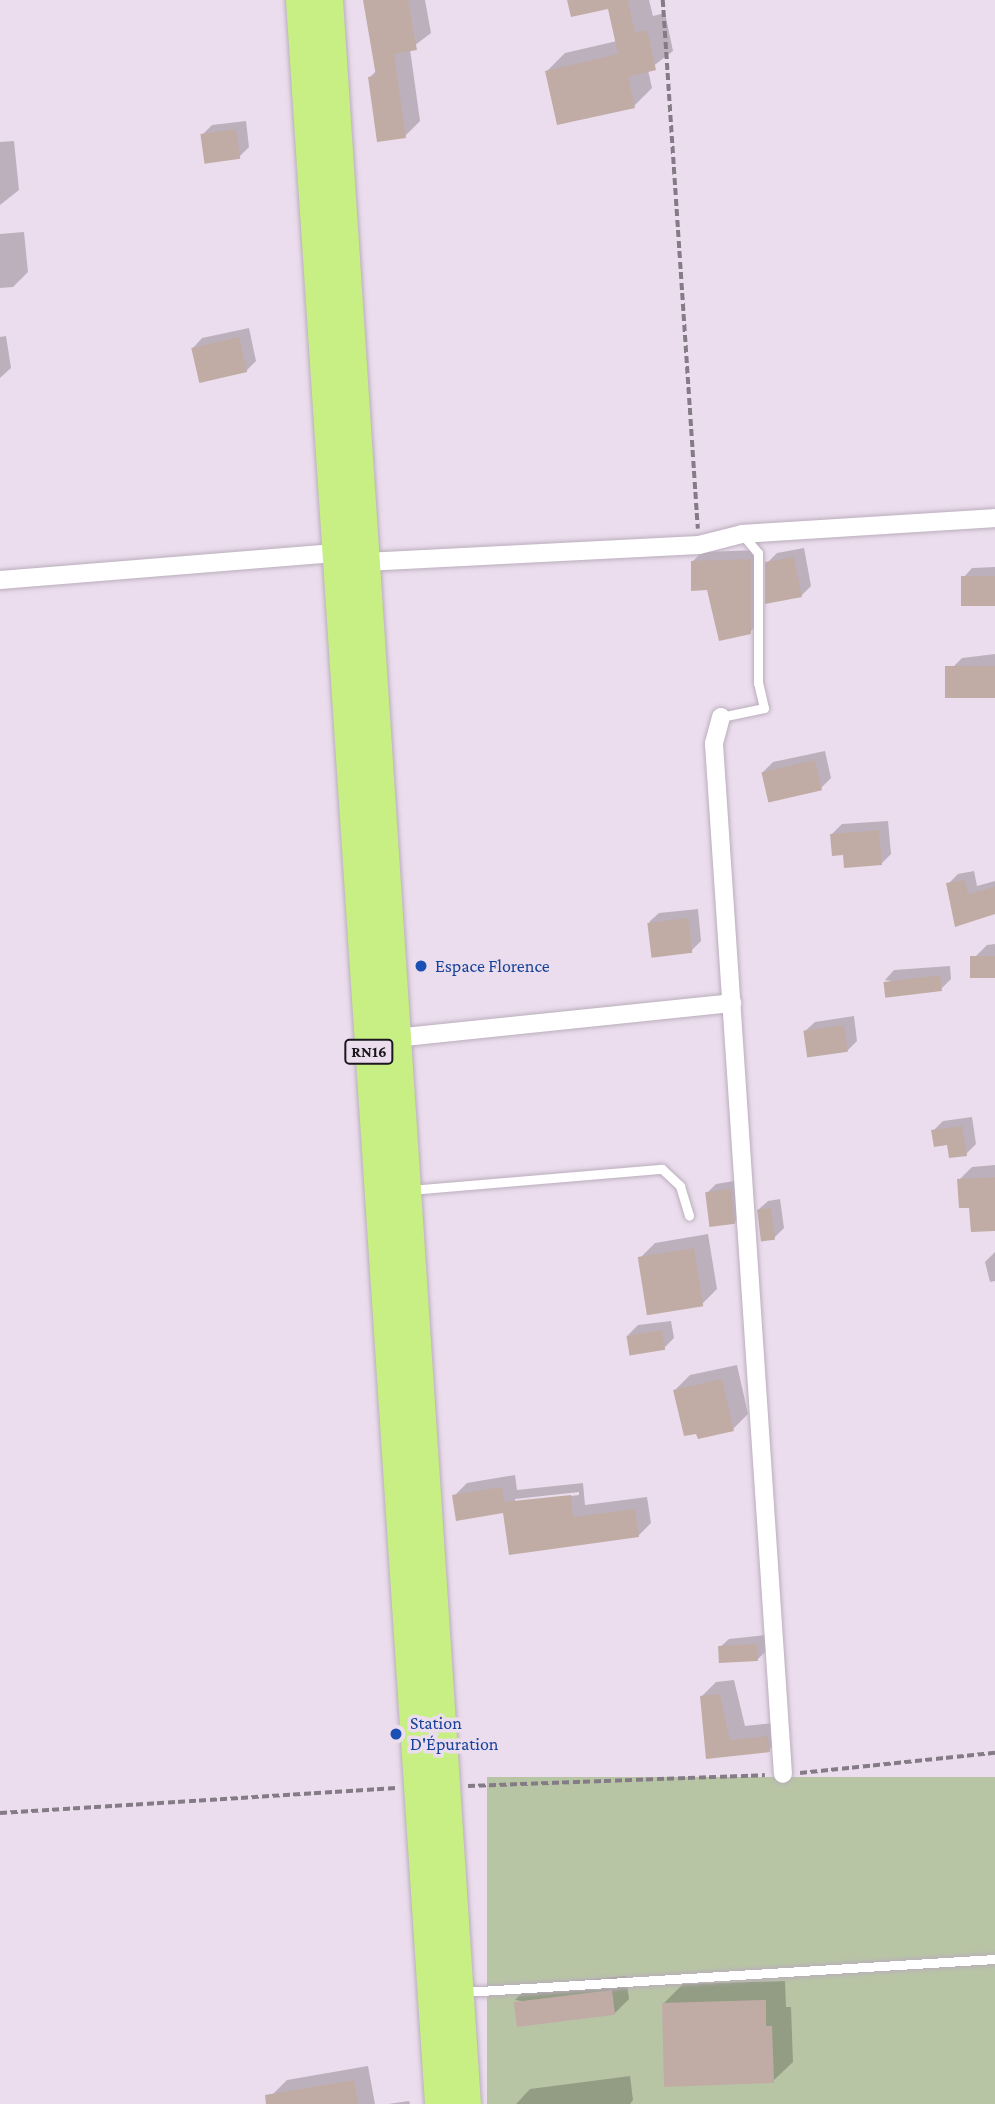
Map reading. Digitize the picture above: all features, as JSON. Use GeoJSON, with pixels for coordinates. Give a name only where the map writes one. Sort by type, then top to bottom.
{"type":"FeatureCollection","features":[{"type":"Feature","properties":{"kind":"highway","name":"RN16"},"geometry":{"type":"LineString","coordinates":[[301,0],[394,1038],[405,1191],[431,1787],[439,2104]]}},
{"type":"Feature","properties":{"kind":"highway","name":"RN16"},"geometry":{"type":"LineString","coordinates":[[328,0],[351,557],[431,1787],[459,1992],[466,2104]]}},
{"type":"Feature","properties":{"kind":"street"},"geometry":{"type":"LineString","coordinates":[[0,580],[351,557],[699,545],[742,534],[995,518]]}},
{"type":"Feature","properties":{"kind":"street"},"geometry":{"type":"LineString","coordinates":[[721,717],[714,744],[783,1774]]}},
{"type":"Feature","properties":{"kind":"street"},"geometry":{"type":"LineString","coordinates":[[394,1038],[732,1003]]}},
{"type":"Feature","properties":{"kind":"lane"},"geometry":{"type":"LineString","coordinates":[[721,717],[764,708],[758,683],[758,553],[742,534]]}},
{"type":"Feature","properties":{"kind":"lane"},"geometry":{"type":"LineString","coordinates":[[405,1191],[662,1168],[680,1186],[689,1216]]}},
{"type":"Feature","properties":{"kind":"lane"},"geometry":{"type":"LineString","coordinates":[[459,1992],[995,1959]]}},
{"type":"Feature","properties":{"kind":"path"},"geometry":{"type":"LineString","coordinates":[[663,0],[699,545]]}},
{"type":"Feature","properties":{"kind":"path"},"geometry":{"type":"LineString","coordinates":[[0,1813],[431,1787],[783,1774],[995,1753]]}},
{"type":"Feature","properties":{"kind":"green space"},"geometry":{"type":"Polygon","coordinates":[[[487,1777],[995,1777],[995,2104],[487,2104],[487,1777]]]}},
{"type":"Feature","properties":{"kind":"building"},"geometry":{"type":"Polygon","coordinates":[[[363,0],[408,0],[417,50],[394,54],[406,138],[377,142],[368,77],[376,76],[363,0]]]}},
{"type":"Feature","properties":{"kind":"building"},"geometry":{"type":"Polygon","coordinates":[[[567,0],[628,0],[635,33],[647,30],[656,70],[628,77],[635,108],[557,125],[545,71],[618,54],[608,9],[571,17],[567,0]]]}},
{"type":"Feature","properties":{"kind":"building"},"geometry":{"type":"Polygon","coordinates":[[[236,129],[240,159],[205,164],[200,134],[236,129]]]}},
{"type":"Feature","properties":{"kind":"building"},"geometry":{"type":"Polygon","coordinates":[[[239,337],[247,372],[199,383],[191,348],[239,337]]]}},
{"type":"Feature","properties":{"kind":"building"},"geometry":{"type":"Polygon","coordinates":[[[794,557],[802,597],[765,604],[765,562],[794,557]]]}},
{"type":"Feature","properties":{"kind":"building"},"geometry":{"type":"Polygon","coordinates":[[[751,559],[751,634],[719,641],[707,590],[691,591],[691,561],[751,559]]]}},
{"type":"Feature","properties":{"kind":"building"},"geometry":{"type":"Polygon","coordinates":[[[961,576],[995,576],[995,606],[961,606],[961,576]]]}},
{"type":"Feature","properties":{"kind":"building"},"geometry":{"type":"Polygon","coordinates":[[[945,666],[995,666],[995,698],[945,698],[945,666]]]}},
{"type":"Feature","properties":{"kind":"building"},"geometry":{"type":"Polygon","coordinates":[[[815,760],[822,790],[768,803],[761,772],[815,760]]]}},
{"type":"Feature","properties":{"kind":"building"},"geometry":{"type":"Polygon","coordinates":[[[879,830],[882,865],[844,868],[843,855],[832,856],[830,834],[879,830]]]}},
{"type":"Feature","properties":{"kind":"building"},"geometry":{"type":"Polygon","coordinates":[[[965,880],[968,894],[995,887],[995,914],[955,927],[946,883],[965,880]]]}},
{"type":"Feature","properties":{"kind":"building"},"geometry":{"type":"Polygon","coordinates":[[[688,918],[692,953],[652,958],[647,923],[688,918]]]}},
{"type":"Feature","properties":{"kind":"building"},"geometry":{"type":"Polygon","coordinates":[[[970,956],[995,956],[995,978],[970,978],[970,956]]]}},
{"type":"Feature","properties":{"kind":"building"},"geometry":{"type":"Polygon","coordinates":[[[940,975],[942,991],[885,998],[883,982],[940,975]]]}},
{"type":"Feature","properties":{"kind":"building"},"geometry":{"type":"Polygon","coordinates":[[[844,1025],[848,1052],[807,1057],[803,1031],[844,1025]]]}},
{"type":"Feature","properties":{"kind":"building"},"geometry":{"type":"Polygon","coordinates":[[[962,1126],[967,1156],[949,1158],[947,1145],[934,1147],[931,1130],[962,1126]]]}},
{"type":"Feature","properties":{"kind":"building"},"geometry":{"type":"Polygon","coordinates":[[[995,1177],[995,1231],[971,1232],[969,1208],[959,1208],[957,1179],[995,1177]]]}},
{"type":"Feature","properties":{"kind":"building"},"geometry":{"type":"Polygon","coordinates":[[[731,1189],[735,1224],[709,1227],[705,1192],[731,1189]]]}},
{"type":"Feature","properties":{"kind":"building"},"geometry":{"type":"Polygon","coordinates":[[[771,1208],[775,1240],[761,1241],[757,1210],[771,1208]]]}},
{"type":"Feature","properties":{"kind":"building"},"geometry":{"type":"Polygon","coordinates":[[[694,1248],[703,1306],[647,1315],[638,1257],[694,1248]]]}},
{"type":"Feature","properties":{"kind":"building"},"geometry":{"type":"Polygon","coordinates":[[[662,1330],[665,1350],[630,1355],[626,1336],[662,1330]]]}},
{"type":"Feature","properties":{"kind":"building"},"geometry":{"type":"Polygon","coordinates":[[[722,1379],[734,1431],[698,1439],[696,1434],[684,1436],[673,1390],[722,1379]]]}},
{"type":"Feature","properties":{"kind":"building"},"geometry":{"type":"Polygon","coordinates":[[[502,1487],[504,1502],[571,1495],[573,1517],[635,1509],[639,1537],[509,1555],[503,1513],[456,1521],[452,1495],[502,1487]]]}},
{"type":"Feature","properties":{"kind":"building"},"geometry":{"type":"Polygon","coordinates":[[[757,1644],[758,1661],[719,1663],[718,1646],[757,1644]]]}},
{"type":"Feature","properties":{"kind":"building"},"geometry":{"type":"Polygon","coordinates":[[[720,1694],[730,1740],[768,1736],[770,1752],[706,1759],[700,1696],[720,1694]]]}},
{"type":"Feature","properties":{"kind":"building"},"geometry":{"type":"Polygon","coordinates":[[[612,1990],[615,2015],[517,2027],[514,2002],[612,1990]]]}},
{"type":"Feature","properties":{"kind":"building"},"geometry":{"type":"Polygon","coordinates":[[[766,2000],[766,2026],[772,2026],[774,2083],[664,2087],[662,2003],[766,2000]]]}},
{"type":"Feature","properties":{"kind":"building"},"geometry":{"type":"Polygon","coordinates":[[[354,2080],[358,2104],[266,2104],[265,2095],[354,2080]]]}},
{"type":"Feature","properties":{"kind":"place","name":"Espace Florence"},"geometry":{"type":"Point","coordinates":[421,966]}},
{"type":"Feature","properties":{"kind":"place","name":"Station D'Épuration"},"geometry":{"type":"Point","coordinates":[396,1734]}}]}
